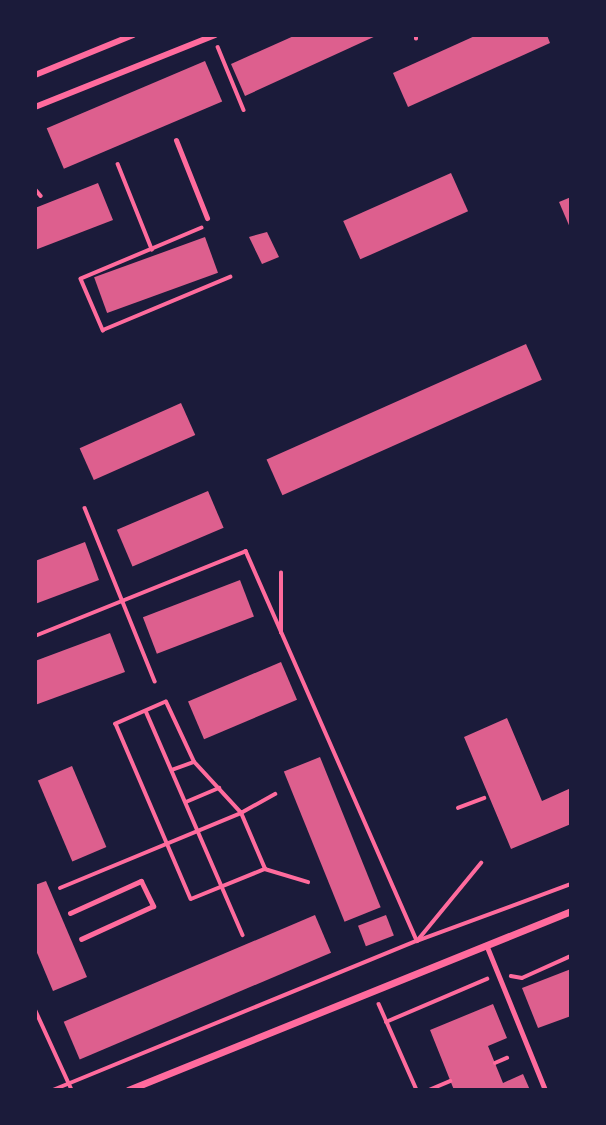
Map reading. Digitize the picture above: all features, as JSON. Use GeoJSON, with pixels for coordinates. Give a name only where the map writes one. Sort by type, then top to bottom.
{"type":"FeatureCollection","features":[{"type":"Feature","properties":{"kind":"street"},"geometry":{"type":"LineString","coordinates":[[35,75],[133,35]]}},
{"type":"Feature","properties":{"kind":"street"},"geometry":{"type":"LineString","coordinates":[[35,107],[214,35]]}},
{"type":"Feature","properties":{"kind":"street"},"geometry":{"type":"LineString","coordinates":[[128,1090],[571,911]]}},
{"type":"Feature","properties":{"kind":"lane"},"geometry":{"type":"LineString","coordinates":[[176,140],[209,221]]}},
{"type":"Feature","properties":{"kind":"lane"},"geometry":{"type":"LineString","coordinates":[[70,913],[141,881],[153,906],[81,939]]}},
{"type":"Feature","properties":{"kind":"lane"},"geometry":{"type":"LineString","coordinates":[[487,947],[545,1090]]}},
{"type":"Feature","properties":{"kind":"path"},"geometry":{"type":"LineString","coordinates":[[214,35],[244,110]]}},
{"type":"Feature","properties":{"kind":"path"},"geometry":{"type":"LineString","coordinates":[[118,164],[152,249]]}},
{"type":"Feature","properties":{"kind":"path"},"geometry":{"type":"LineString","coordinates":[[35,189],[41,195]]}},
{"type":"Feature","properties":{"kind":"path"},"geometry":{"type":"LineString","coordinates":[[209,221],[81,279],[103,330],[230,277]]}},
{"type":"Feature","properties":{"kind":"path"},"geometry":{"type":"LineString","coordinates":[[85,508],[155,681]]}},
{"type":"Feature","properties":{"kind":"path"},"geometry":{"type":"LineString","coordinates":[[35,636],[246,551],[417,941]]}},
{"type":"Feature","properties":{"kind":"path"},"geometry":{"type":"LineString","coordinates":[[281,573],[281,635]]}},
{"type":"Feature","properties":{"kind":"path"},"geometry":{"type":"LineString","coordinates":[[265,869],[241,813],[194,761],[166,702],[116,724],[191,899],[265,869],[308,882]]}},
{"type":"Feature","properties":{"kind":"path"},"geometry":{"type":"LineString","coordinates":[[146,711],[243,935]]}},
{"type":"Feature","properties":{"kind":"path"},"geometry":{"type":"LineString","coordinates":[[172,770],[194,761]]}},
{"type":"Feature","properties":{"kind":"path"},"geometry":{"type":"LineString","coordinates":[[186,802],[219,788]]}},
{"type":"Feature","properties":{"kind":"path"},"geometry":{"type":"LineString","coordinates":[[60,888],[241,813],[275,794]]}},
{"type":"Feature","properties":{"kind":"path"},"geometry":{"type":"LineString","coordinates":[[458,808],[484,798]]}},
{"type":"Feature","properties":{"kind":"path"},"geometry":{"type":"LineString","coordinates":[[417,941],[481,863]]}},
{"type":"Feature","properties":{"kind":"path"},"geometry":{"type":"LineString","coordinates":[[53,1090],[417,941],[571,884]]}},
{"type":"Feature","properties":{"kind":"path"},"geometry":{"type":"LineString","coordinates":[[386,1022],[498,974],[522,978],[571,956]]}},
{"type":"Feature","properties":{"kind":"path"},"geometry":{"type":"LineString","coordinates":[[379,1004],[417,1090]]}},
{"type":"Feature","properties":{"kind":"path"},"geometry":{"type":"LineString","coordinates":[[35,1009],[72,1090]]}},
{"type":"Feature","properties":{"kind":"path"},"geometry":{"type":"LineString","coordinates":[[495,1063],[507,1058]]}},
{"type":"Feature","properties":{"kind":"path"},"geometry":{"type":"LineString","coordinates":[[429,1090],[450,1081]]}},
{"type":"Feature","properties":{"kind":"building"},"geometry":{"type":"Polygon","coordinates":[[[296,35],[378,35],[245,96],[231,64],[296,35]]]}},
{"type":"Feature","properties":{"kind":"building"},"geometry":{"type":"Polygon","coordinates":[[[477,35],[547,35],[550,43],[408,107],[393,73],[477,35]]]}},
{"type":"Feature","properties":{"kind":"building"},"geometry":{"type":"Polygon","coordinates":[[[205,61],[222,102],[64,169],[47,128],[205,61]]]}},
{"type":"Feature","properties":{"kind":"building"},"geometry":{"type":"Polygon","coordinates":[[[451,173],[468,211],[360,259],[343,221],[451,173]]]}},
{"type":"Feature","properties":{"kind":"building"},"geometry":{"type":"Polygon","coordinates":[[[98,183],[113,220],[35,250],[35,208],[98,183]]]}},
{"type":"Feature","properties":{"kind":"building"},"geometry":{"type":"Polygon","coordinates":[[[571,197],[571,230],[559,202],[571,197]]]}},
{"type":"Feature","properties":{"kind":"building"},"geometry":{"type":"Polygon","coordinates":[[[267,232],[279,257],[262,264],[249,237],[267,232]]]}},
{"type":"Feature","properties":{"kind":"building"},"geometry":{"type":"Polygon","coordinates":[[[205,237],[218,273],[107,313],[94,277],[205,237]]]}},
{"type":"Feature","properties":{"kind":"building"},"geometry":{"type":"Polygon","coordinates":[[[526,344],[542,380],[282,495],[267,460],[526,344]]]}},
{"type":"Feature","properties":{"kind":"building"},"geometry":{"type":"Polygon","coordinates":[[[181,403],[195,435],[94,480],[80,448],[181,403]]]}},
{"type":"Feature","properties":{"kind":"building"},"geometry":{"type":"Polygon","coordinates":[[[208,491],[224,528],[132,567],[117,530],[208,491]]]}},
{"type":"Feature","properties":{"kind":"building"},"geometry":{"type":"Polygon","coordinates":[[[85,542],[99,580],[35,604],[35,561],[85,542]]]}},
{"type":"Feature","properties":{"kind":"building"},"geometry":{"type":"Polygon","coordinates":[[[240,580],[254,616],[157,654],[143,617],[240,580]]]}},
{"type":"Feature","properties":{"kind":"building"},"geometry":{"type":"Polygon","coordinates":[[[110,633],[125,672],[35,705],[35,661],[110,633]]]}},
{"type":"Feature","properties":{"kind":"building"},"geometry":{"type":"Polygon","coordinates":[[[281,662],[297,700],[204,739],[188,701],[281,662]]]}},
{"type":"Feature","properties":{"kind":"building"},"geometry":{"type":"Polygon","coordinates":[[[507,718],[542,801],[571,788],[571,824],[511,849],[464,737],[507,718]]]}},
{"type":"Feature","properties":{"kind":"building"},"geometry":{"type":"Polygon","coordinates":[[[320,757],[381,907],[345,922],[284,772],[320,757]]]}},
{"type":"Feature","properties":{"kind":"building"},"geometry":{"type":"Polygon","coordinates":[[[72,766],[106,847],[72,861],[38,780],[72,766]]]}},
{"type":"Feature","properties":{"kind":"building"},"geometry":{"type":"Polygon","coordinates":[[[46,881],[87,977],[53,991],[35,948],[35,885],[46,881]]]}},
{"type":"Feature","properties":{"kind":"building"},"geometry":{"type":"Polygon","coordinates":[[[315,915],[331,953],[80,1059],[64,1022],[315,915]]]}},
{"type":"Feature","properties":{"kind":"building"},"geometry":{"type":"Polygon","coordinates":[[[386,915],[394,936],[366,946],[358,926],[386,915]]]}},
{"type":"Feature","properties":{"kind":"building"},"geometry":{"type":"Polygon","coordinates":[[[571,969],[571,1016],[538,1028],[522,988],[571,969]]]}},
{"type":"Feature","properties":{"kind":"building"},"geometry":{"type":"Polygon","coordinates":[[[493,1004],[507,1038],[488,1046],[503,1083],[523,1074],[530,1090],[454,1090],[430,1030],[493,1004]]]}}]}
